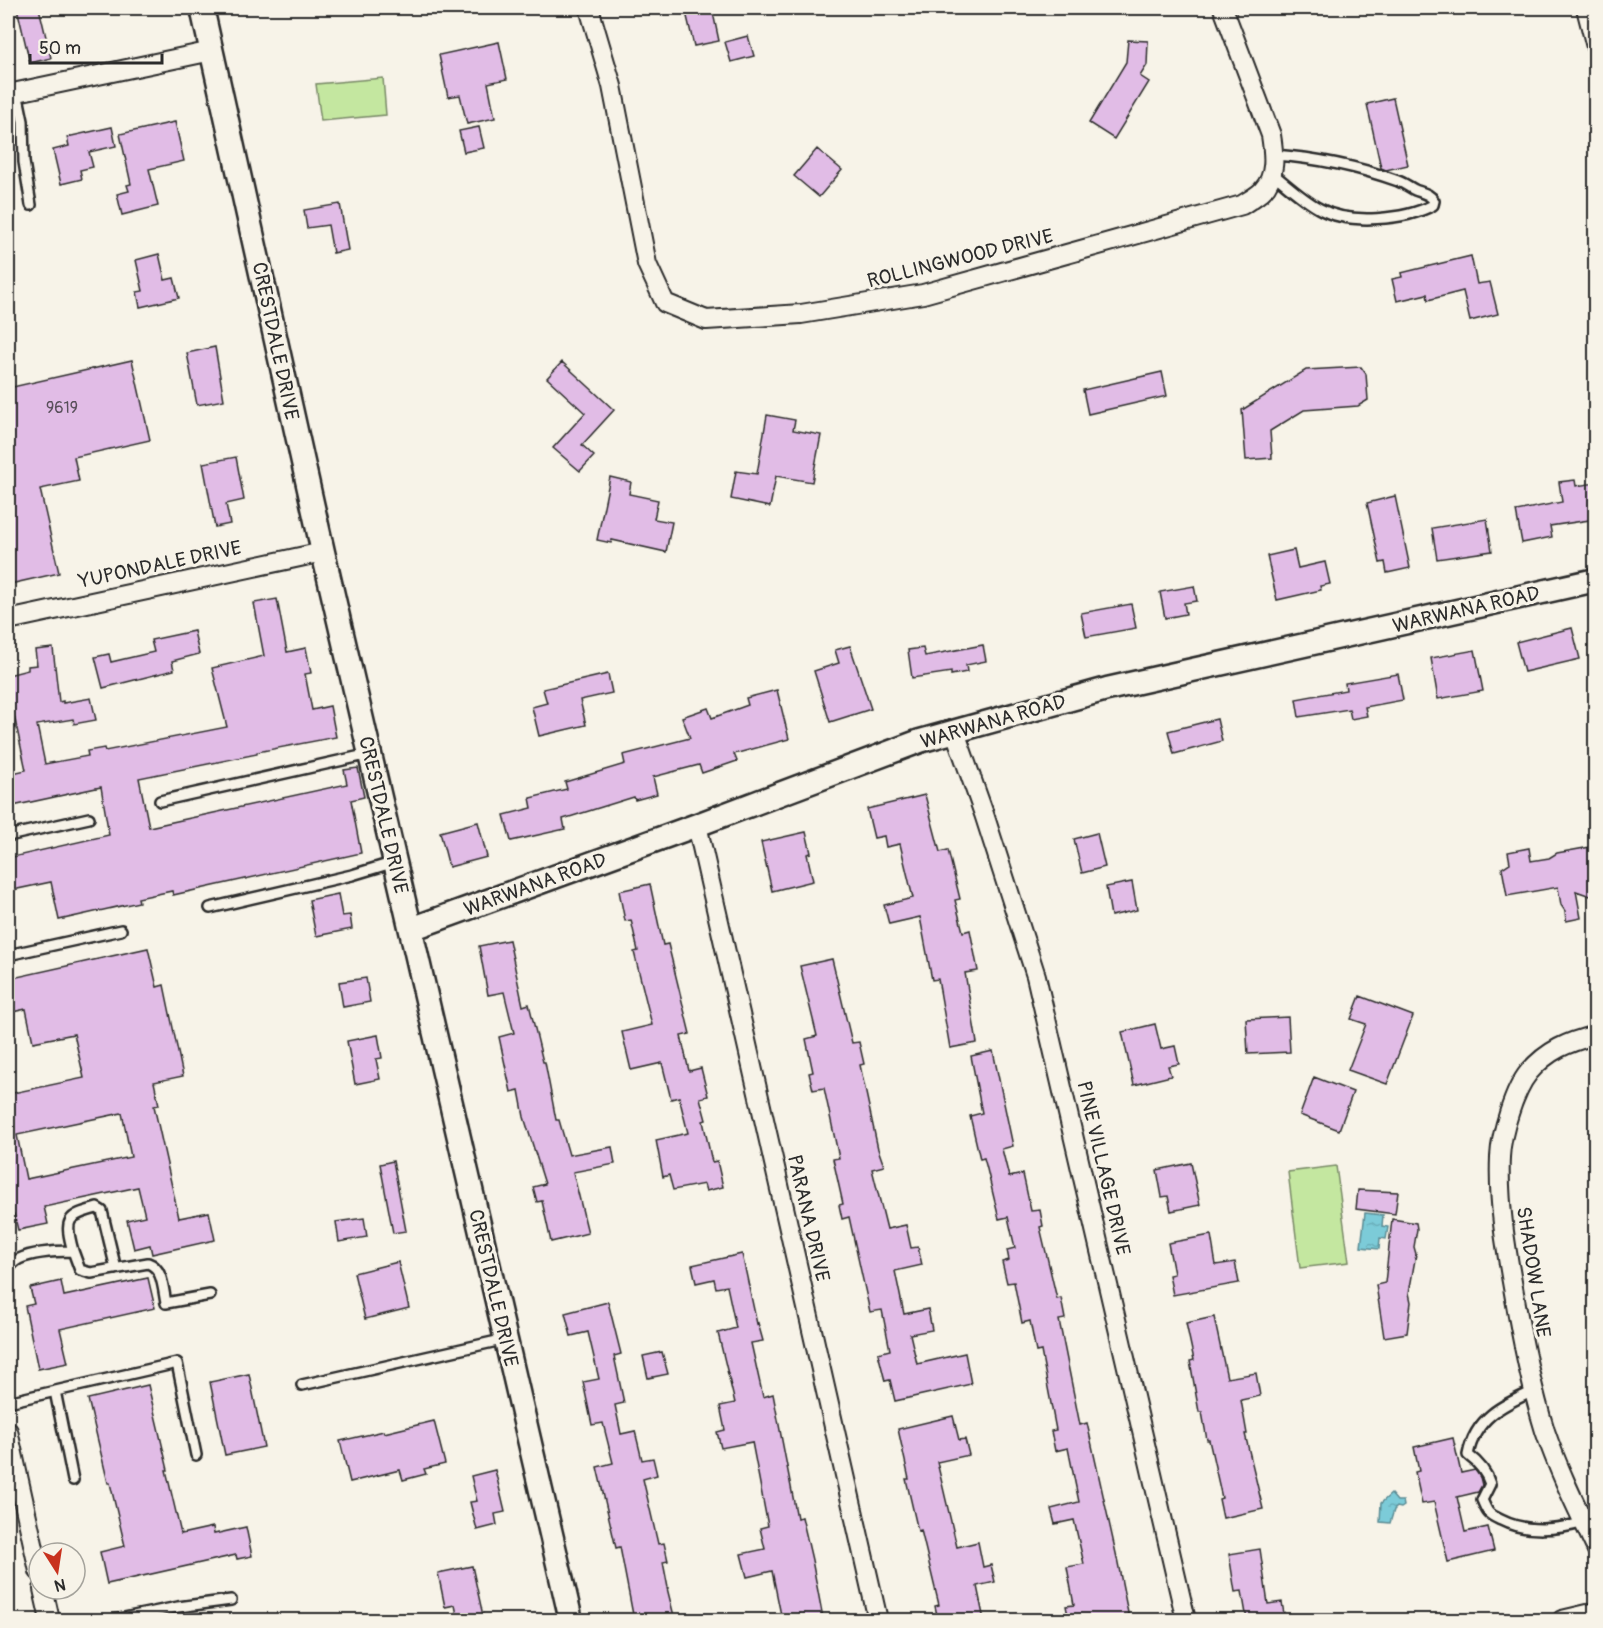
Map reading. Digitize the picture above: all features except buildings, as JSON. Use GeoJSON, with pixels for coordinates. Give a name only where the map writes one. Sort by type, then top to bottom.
{"type":"FeatureCollection","features":[{"type":"Feature","properties":{"kind":"street","name":"CRESTDALE DRIVE"},"geometry":{"type":"LineString","coordinates":[[202,8],[322,552],[571,1620]]}},
{"type":"Feature","properties":{"kind":"street","name":"ROLLINGWOOD DRIVE"},"geometry":{"type":"LineString","coordinates":[[589,8],[612,86],[647,264],[665,303],[706,320],[801,314],[922,294],[1242,205],[1263,190],[1273,164]]}},
{"type":"Feature","properties":{"kind":"street"},"geometry":{"type":"LineString","coordinates":[[1223,8],[1271,135],[1273,164]]}},
{"type":"Feature","properties":{"kind":"street"},"geometry":{"type":"LineString","coordinates":[[1586,8],[1595,47]]}},
{"type":"Feature","properties":{"kind":"street"},"geometry":{"type":"LineString","coordinates":[[12,93],[212,51]]}},
{"type":"Feature","properties":{"kind":"street","name":"YUPONDALE DRIVE"},"geometry":{"type":"LineString","coordinates":[[8,621],[322,552]]}},
{"type":"Feature","properties":{"kind":"street","name":"WARWANA ROAD"},"geometry":{"type":"LineString","coordinates":[[411,929],[920,741],[1107,690],[1596,580]]}},
{"type":"Feature","properties":{"kind":"street","name":"PINE VILLAGE DRIVE"},"geometry":{"type":"LineString","coordinates":[[955,732],[1036,976],[1186,1620]]}},
{"type":"Feature","properties":{"kind":"street","name":"PARANA DRIVE"},"geometry":{"type":"LineString","coordinates":[[697,825],[878,1620]]}},
{"type":"Feature","properties":{"kind":"street","name":"SHADOW LANE"},"geometry":{"type":"LineString","coordinates":[[1596,1035],[1551,1051],[1528,1073],[1515,1098],[1505,1128],[1500,1156],[1501,1210],[1507,1257],[1534,1391],[1559,1468],[1596,1548]]}},
{"type":"Feature","properties":{"kind":"street"},"geometry":{"type":"LineString","coordinates":[[8,1431],[32,1541]]}},
{"type":"Feature","properties":{"kind":"street"},"geometry":{"type":"LineString","coordinates":[[46,1601],[50,1620]]}},
{"type":"Feature","properties":{"kind":"street"},"geometry":{"type":"LineString","coordinates":[[1562,1620],[1596,1612]]}},
{"type":"Feature","properties":{"kind":"lane"},"geometry":{"type":"LineString","coordinates":[[12,93],[23,121],[24,162],[31,205]]}},
{"type":"Feature","properties":{"kind":"lane"},"geometry":{"type":"LineString","coordinates":[[1298,157],[1362,170],[1400,182],[1432,196],[1434,205],[1416,213],[1362,219],[1342,216],[1321,210],[1273,164],[1298,157]]}},
{"type":"Feature","properties":{"kind":"lane"},"geometry":{"type":"LineString","coordinates":[[160,801],[370,754]]}},
{"type":"Feature","properties":{"kind":"lane"},"geometry":{"type":"LineString","coordinates":[[8,836],[88,818]]}},
{"type":"Feature","properties":{"kind":"lane"},"geometry":{"type":"LineString","coordinates":[[210,908],[352,875],[395,862]]}},
{"type":"Feature","properties":{"kind":"lane"},"geometry":{"type":"LineString","coordinates":[[8,955],[121,930]]}},
{"type":"Feature","properties":{"kind":"lane"},"geometry":{"type":"LineString","coordinates":[[116,1269],[102,1211],[97,1208],[76,1214],[69,1222],[69,1234],[80,1270],[90,1273],[116,1269],[148,1263],[155,1266],[159,1272],[166,1303],[210,1294]]}},
{"type":"Feature","properties":{"kind":"lane"},"geometry":{"type":"LineString","coordinates":[[8,1269],[24,1257],[54,1251],[74,1251]]}},
{"type":"Feature","properties":{"kind":"lane"},"geometry":{"type":"LineString","coordinates":[[302,1385],[506,1339]]}},
{"type":"Feature","properties":{"kind":"lane"},"geometry":{"type":"LineString","coordinates":[[8,1402],[177,1363],[196,1455]]}},
{"type":"Feature","properties":{"kind":"lane"},"geometry":{"type":"LineString","coordinates":[[55,1391],[73,1480]]}},
{"type":"Feature","properties":{"kind":"lane"},"geometry":{"type":"LineString","coordinates":[[1534,1391],[1507,1403],[1489,1415],[1478,1429],[1469,1447],[1468,1455],[1487,1473],[1490,1484],[1482,1500],[1490,1514],[1508,1523],[1524,1527],[1553,1529],[1584,1522]]}},
{"type":"Feature","properties":{"kind":"lane"},"geometry":{"type":"LineString","coordinates":[[114,1620],[178,1607],[231,1600]]}},
{"type":"Feature","properties":{"kind":"green space"},"geometry":{"type":"Polygon","coordinates":[[[383,78],[386,115],[321,121],[316,84],[383,78]]]}},
{"type":"Feature","properties":{"kind":"green space"},"geometry":{"type":"Polygon","coordinates":[[[1336,1166],[1349,1262],[1300,1268],[1288,1172],[1336,1166]]]}},
{"type":"Feature","properties":{"kind":"water"},"geometry":{"type":"Polygon","coordinates":[[[1365,1213],[1383,1215],[1382,1226],[1388,1227],[1386,1239],[1380,1238],[1379,1249],[1361,1247],[1365,1213]]]}},
{"type":"Feature","properties":{"kind":"water"},"geometry":{"type":"Polygon","coordinates":[[[1391,1494],[1397,1501],[1403,1501],[1404,1506],[1394,1510],[1390,1523],[1380,1522],[1381,1503],[1391,1494]]]}}]}
